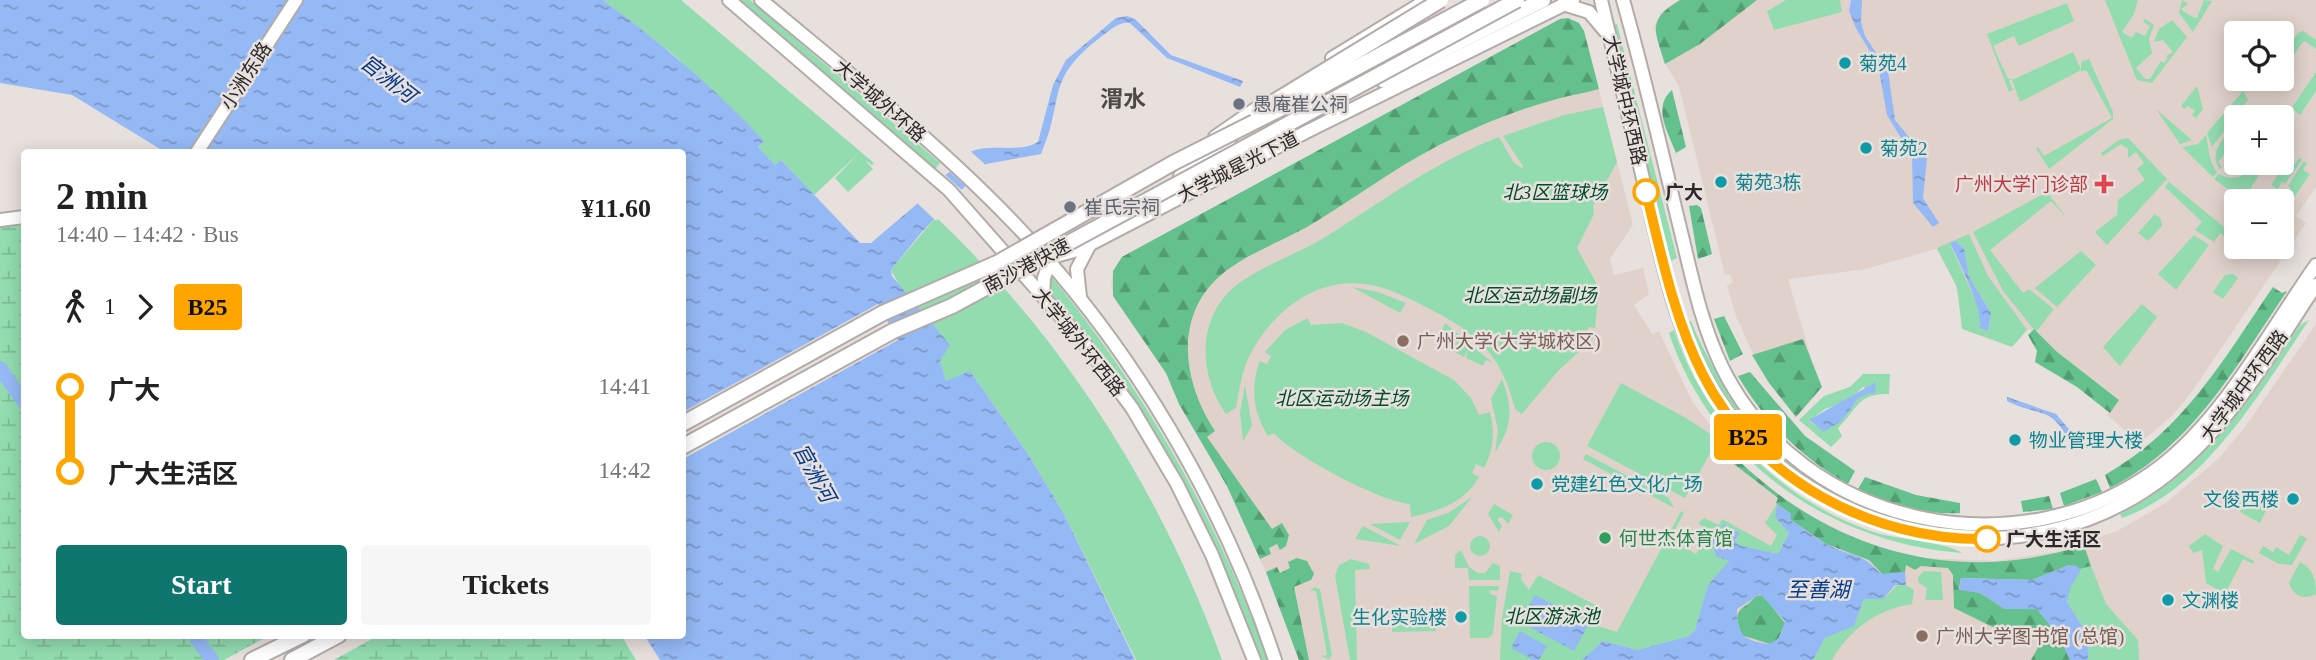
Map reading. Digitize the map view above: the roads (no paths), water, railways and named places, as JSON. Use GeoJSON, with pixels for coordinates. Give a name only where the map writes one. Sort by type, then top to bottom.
{"type":"FeatureCollection","features":[{"type":"Feature","properties":{"kind":"highway"},"geometry":{"type":"LineString","coordinates":[[1173,163],[1441,0]]}},
{"type":"Feature","properties":{"kind":"highway","name":"南沙港快速"},"geometry":{"type":"LineString","coordinates":[[686,422],[883,313],[997,262],[1173,163],[1482,0]]}},
{"type":"Feature","properties":{"kind":"highway","name":"南沙港快速"},"geometry":{"type":"LineString","coordinates":[[686,445],[893,331],[953,306],[1517,0]]}},
{"type":"Feature","properties":{"kind":"highway"},"geometry":{"type":"LineString","coordinates":[[1240,150],[1543,0]]}},
{"type":"Feature","properties":{"kind":"highway"},"geometry":{"type":"LineString","coordinates":[[252,660],[295,639]]}},
{"type":"Feature","properties":{"kind":"highway"},"geometry":{"type":"LineString","coordinates":[[292,660],[332,639]]}},
{"type":"Feature","properties":{"kind":"main road","name":"小洲东路"},"geometry":{"type":"LineString","coordinates":[[199,149],[296,0]]}},
{"type":"Feature","properties":{"kind":"main road","name":"大学城外环西路"},"geometry":{"type":"LineString","coordinates":[[729,0],[932,174],[1002,248],[1121,391],[1168,468],[1212,555],[1254,660]]}},
{"type":"Feature","properties":{"kind":"main road","name":"大学城外环路"},"geometry":{"type":"LineString","coordinates":[[761,0],[982,192]]}},
{"type":"Feature","properties":{"kind":"main road","name":"大学城星光下道"},"geometry":{"type":"LineString","coordinates":[[1048,258],[1077,234],[1188,172],[1287,96],[1314,70],[1427,0]]}},
{"type":"Feature","properties":{"kind":"main road","name":"大学城中环西路"},"geometry":{"type":"LineString","coordinates":[[1601,0],[1663,262],[1688,340],[1704,377],[1732,419],[1778,467],[1828,501],[1875,522],[1926,535],[1994,539],[2054,530],[2120,505],[2167,475],[2211,435],[2316,285]]}},
{"type":"Feature","properties":{"kind":"main road","name":"大学城中环西路"},"geometry":{"type":"LineString","coordinates":[[1623,0],[1695,290],[1705,324],[1725,371],[1752,413],[1800,462],[1840,488],[1884,509],[1945,524],[2010,524],[2060,515],[2129,487],[2162,465],[2203,426],[2316,265]]}},
{"type":"Feature","properties":{"kind":"main road","name":"大学城星光下道"},"geometry":{"type":"LineString","coordinates":[[1048,258],[1092,243],[1568,2]]}},
{"type":"Feature","properties":{"kind":"main road"},"geometry":{"type":"LineString","coordinates":[[1568,2],[1593,15],[1611,41]]}},
{"type":"Feature","properties":{"kind":"main road"},"geometry":{"type":"LineString","coordinates":[[1030,241],[1050,240],[1123,197],[1314,70]]}},
{"type":"Feature","properties":{"kind":"main road","name":"大学城外环西路"},"geometry":{"type":"LineString","coordinates":[[982,192],[1048,258],[1141,385],[1191,468],[1238,562],[1275,660]]}},
{"type":"Feature","properties":{"kind":"main road"},"geometry":{"type":"LineString","coordinates":[[0,220],[21,217]]}},
{"type":"Feature","properties":{"kind":"main road"},"geometry":{"type":"LineString","coordinates":[[1082,304],[1077,269],[1092,243]]}},
{"type":"Feature","properties":{"kind":"main road"},"geometry":{"type":"LineString","coordinates":[[1002,248],[1048,258],[1043,296]]}},
{"type":"Feature","properties":{"kind":"water","name":"官洲河"},"geometry":{"type":"Polygon","coordinates":[[[0,0],[603,0],[707,84],[764,141],[758,147],[775,165],[781,160],[860,243],[871,243],[918,203],[968,153],[985,148],[1022,147],[1038,142],[1053,85],[1066,60],[1116,18],[1127,16],[1135,19],[1171,55],[1243,81],[1240,87],[1167,58],[1130,23],[1115,26],[1083,52],[1063,78],[1041,154],[986,164],[921,233],[891,270],[892,276],[950,345],[940,361],[946,381],[970,371],[1028,454],[1064,514],[1135,660],[660,660],[647,639],[686,639],[686,149],[160,149],[72,95],[0,83],[0,0]]]}},
{"type":"Feature","properties":{"kind":"water"},"geometry":{"type":"Polygon","coordinates":[[[1851,0],[1862,0],[1861,22],[1865,36],[1888,71],[1895,120],[1927,159],[1923,198],[1939,223],[1933,227],[1913,203],[1912,156],[1887,115],[1878,65],[1856,28],[1849,11],[1851,0]]]}},
{"type":"Feature","properties":{"kind":"water"},"geometry":{"type":"Polygon","coordinates":[[[1955,241],[1964,248],[1969,277],[1991,313],[1988,331],[1979,328],[1975,299],[1950,243],[1955,241]]]}},
{"type":"Feature","properties":{"kind":"water"},"geometry":{"type":"Polygon","coordinates":[[[1876,382],[1875,393],[1860,398],[1842,420],[1824,432],[1809,420],[1876,382]]]}},
{"type":"Feature","properties":{"kind":"water"},"geometry":{"type":"Polygon","coordinates":[[[2007,397],[2056,414],[2081,443],[2072,448],[2052,418],[2007,401],[2007,397]]]}},
{"type":"Feature","properties":{"kind":"water","name":"至善湖"},"geometry":{"type":"Polygon","coordinates":[[[1777,504],[1791,514],[1791,520],[1814,536],[1828,545],[1862,558],[1881,574],[1905,572],[1906,585],[1895,585],[1883,599],[1864,599],[1854,626],[1825,638],[1813,660],[1582,660],[1603,641],[1638,650],[1689,636],[1695,630],[1708,585],[1729,561],[1716,556],[1707,528],[1718,533],[1724,524],[1740,533],[1735,540],[1738,545],[1778,554],[1789,533],[1775,517],[1777,504]],[[1760,594],[1737,609],[1741,631],[1754,641],[1770,644],[1780,637],[1785,621],[1760,594]]]}},
{"type":"Feature","properties":{"kind":"water"},"geometry":{"type":"Polygon","coordinates":[[[2069,565],[2077,566],[2081,570],[2070,588],[2067,602],[2089,637],[2088,660],[2070,660],[2059,636],[2037,609],[2005,609],[1980,593],[1959,590],[1961,578],[2032,580],[2069,565]]]}},
{"type":"Feature","properties":{"kind":"water"},"geometry":{"type":"Polygon","coordinates":[[[1535,595],[1589,623],[1574,651],[1520,622],[1535,595]]]}},
{"type":"Feature","properties":{"kind":"water"},"geometry":{"type":"Polygon","coordinates":[[[1520,631],[1547,646],[1539,660],[1533,660],[1511,648],[1520,631]]]}},
{"type":"Feature","properties":{"kind":"waterway"},"geometry":{"type":"LineString","coordinates":[[1859,31],[1870,48]]}},
{"type":"Feature","properties":{"kind":"waterway"},"geometry":{"type":"LineString","coordinates":[[0,368],[21,398]]}},
{"type":"Feature","properties":{"kind":"waterway"},"geometry":{"type":"LineString","coordinates":[[197,639],[212,660]]}},
{"type":"Feature","properties":{"kind":"place","name":"菊苑4"},"geometry":{"type":"Point","coordinates":[1845,63]}},
{"type":"Feature","properties":{"kind":"place","name":"愚庵崔公祠"},"geometry":{"type":"Point","coordinates":[1239,104]}},
{"type":"Feature","properties":{"kind":"place","name":"菊苑2"},"geometry":{"type":"Point","coordinates":[1866,148]}},
{"type":"Feature","properties":{"kind":"place","name":"菊苑3栋"},"geometry":{"type":"Point","coordinates":[1721,182]}},
{"type":"Feature","properties":{"kind":"place","name":"广州大学门诊部"},"geometry":{"type":"Point","coordinates":[2104,184]}},
{"type":"Feature","properties":{"kind":"place","name":"广大"},"geometry":{"type":"Point","coordinates":[1646,192]}},
{"type":"Feature","properties":{"kind":"place","name":"崔氏宗祠"},"geometry":{"type":"Point","coordinates":[1070,207]}},
{"type":"Feature","properties":{"kind":"place","name":"广州大学(大学城校区)"},"geometry":{"type":"Point","coordinates":[1403,341]}},
{"type":"Feature","properties":{"kind":"place","name":"物业管理大楼"},"geometry":{"type":"Point","coordinates":[2015,440]}},
{"type":"Feature","properties":{"kind":"place","name":"党建红色文化广场"},"geometry":{"type":"Point","coordinates":[1537,484]}},
{"type":"Feature","properties":{"kind":"place","name":"文俊西楼"},"geometry":{"type":"Point","coordinates":[2293,499]}},
{"type":"Feature","properties":{"kind":"place","name":"何世杰体育馆"},"geometry":{"type":"Point","coordinates":[1605,538]}},
{"type":"Feature","properties":{"kind":"place","name":"广大生活区"},"geometry":{"type":"Point","coordinates":[1987,539]}},
{"type":"Feature","properties":{"kind":"place","name":"文渊楼"},"geometry":{"type":"Point","coordinates":[2168,600]}},
{"type":"Feature","properties":{"kind":"place","name":"生化实验楼"},"geometry":{"type":"Point","coordinates":[1461,617]}},
{"type":"Feature","properties":{"kind":"place","name":"广州大学图书馆 (总馆)"},"geometry":{"type":"Point","coordinates":[1922,636]}},
{"type":"Feature","properties":{"kind":"district","name":"渭水"},"geometry":{"type":"Point","coordinates":[1123,99]}},
{"type":"Feature","properties":{"kind":"park label","name":"北3区篮球场"},"geometry":{"type":"Point","coordinates":[1555,192]}},
{"type":"Feature","properties":{"kind":"park label","name":"北区运动场副场"},"geometry":{"type":"Point","coordinates":[1530,295]}},
{"type":"Feature","properties":{"kind":"park label","name":"北区运动场主场"},"geometry":{"type":"Point","coordinates":[1342,398]}},
{"type":"Feature","properties":{"kind":"park label","name":"北区游泳池"},"geometry":{"type":"Point","coordinates":[1552,616]}}]}
